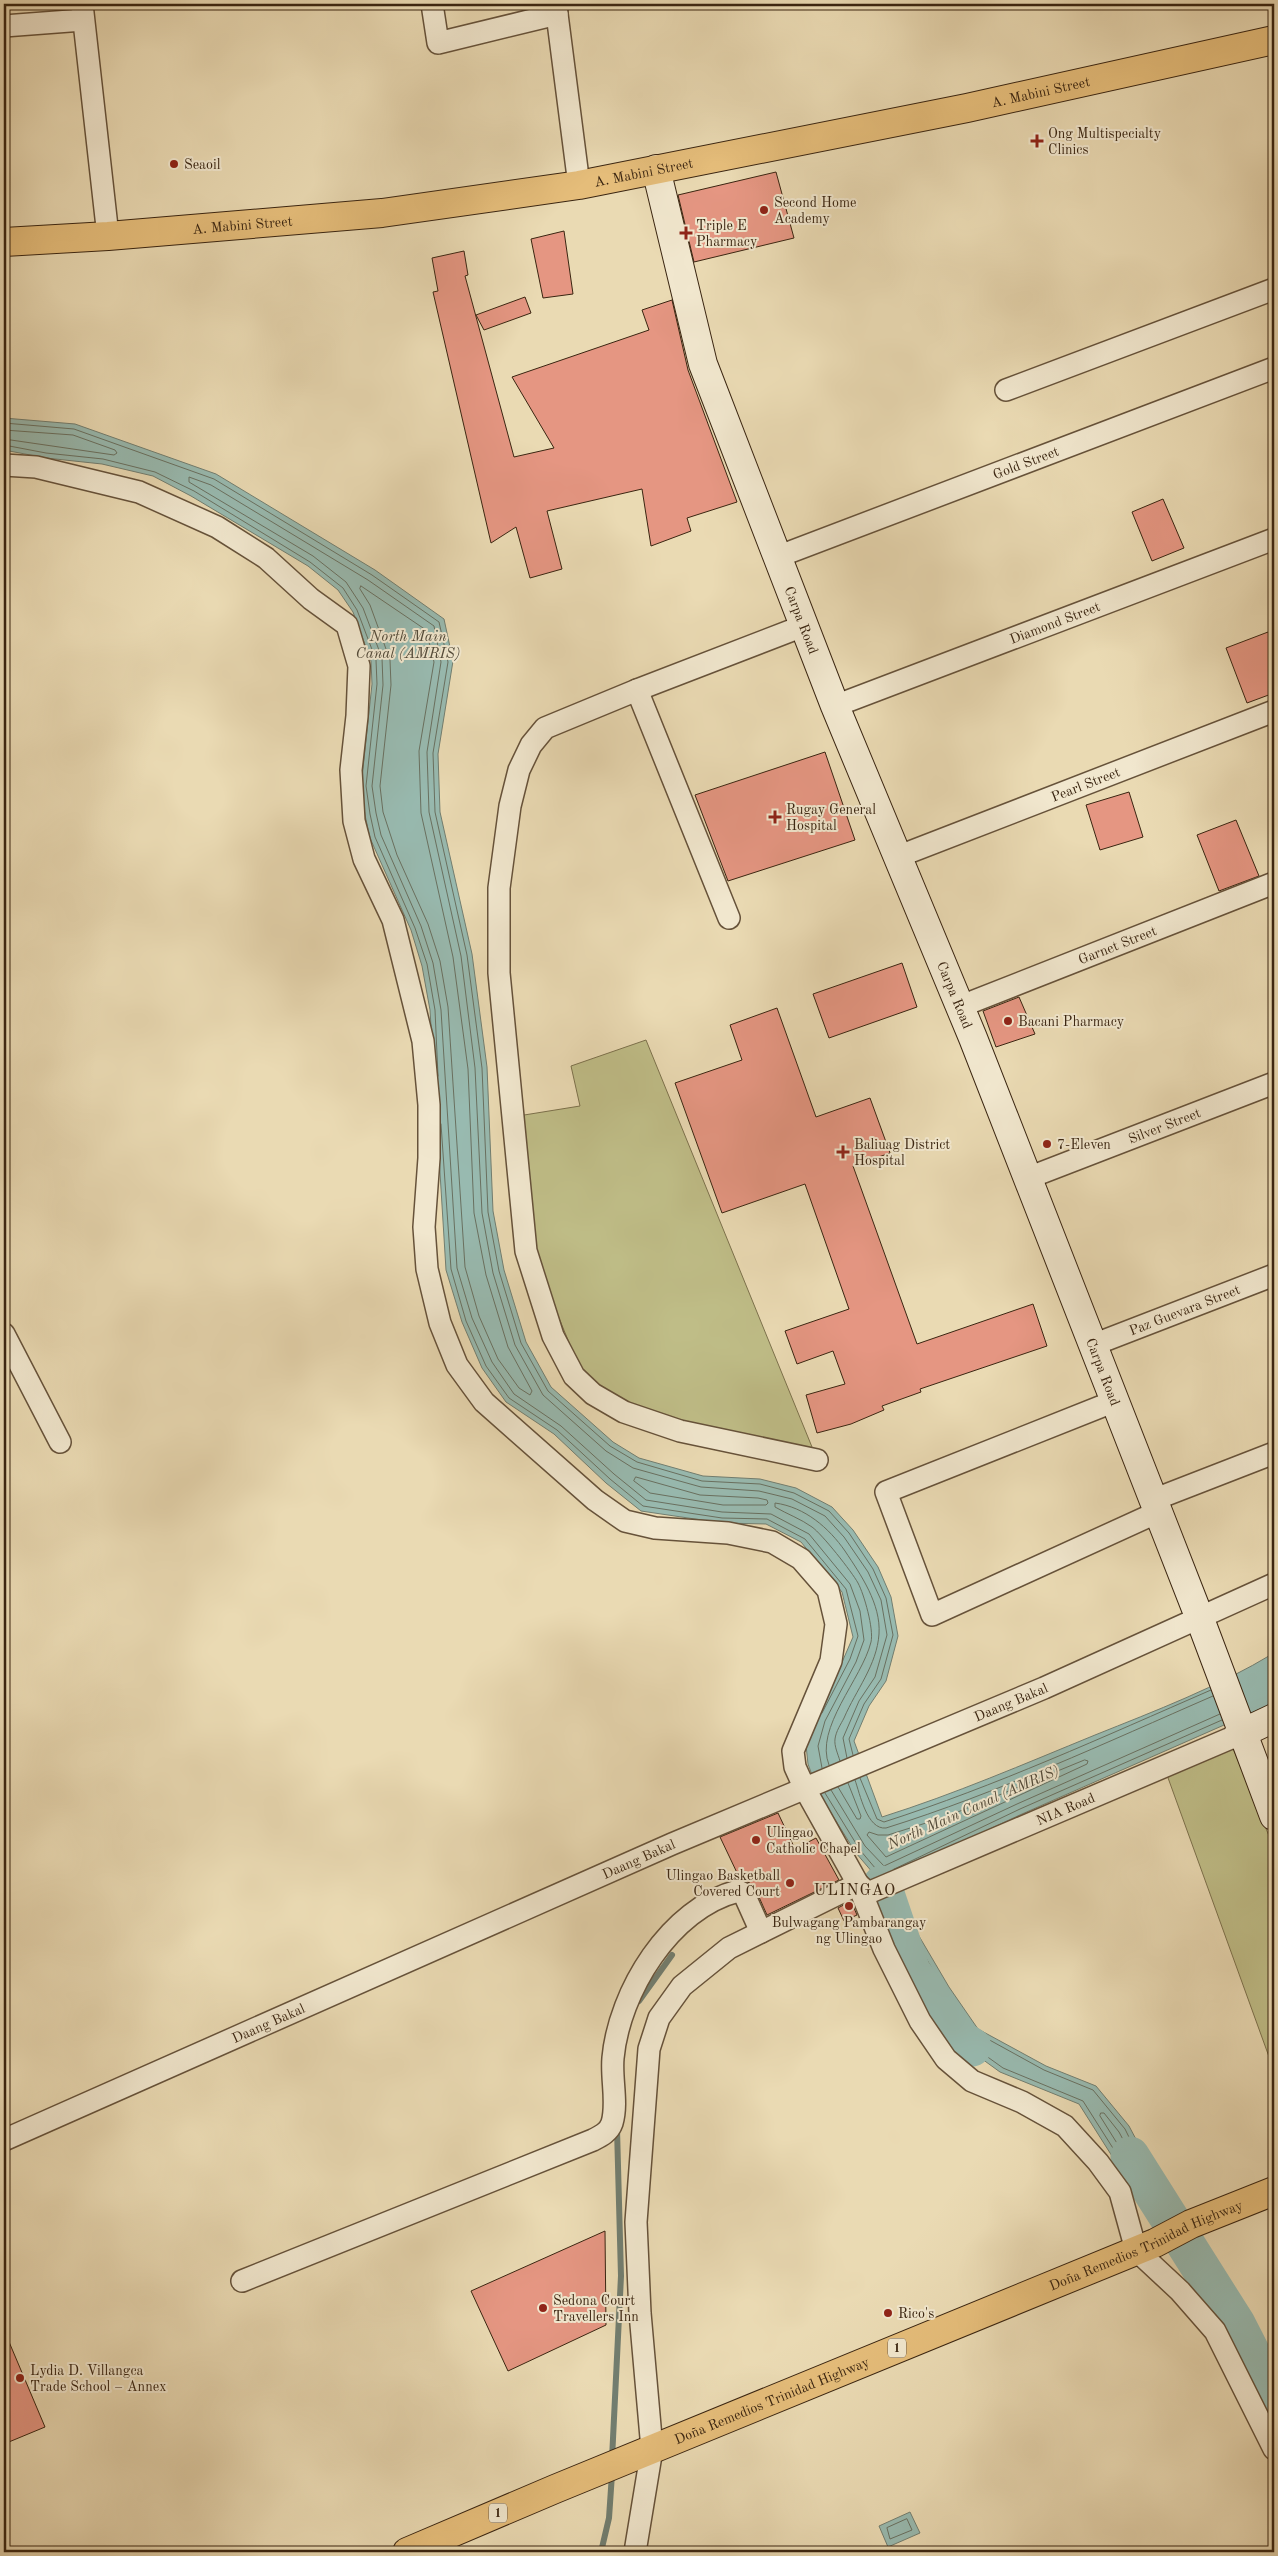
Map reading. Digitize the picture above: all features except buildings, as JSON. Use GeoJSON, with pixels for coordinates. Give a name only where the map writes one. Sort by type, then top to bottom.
{"type":"FeatureCollection","features":[{"type":"Feature","properties":{"kind":"main road","name":"A. Mabini Street"},"geometry":{"type":"LineString","coordinates":[[4,242],[108,236],[382,213],[578,185],[967,108],[1274,40]]}},
{"type":"Feature","properties":{"kind":"main road","name":"Doña Remedios Trinidad Highway"},"geometry":{"type":"LineString","coordinates":[[408,2552],[589,2475],[1146,2246],[1191,2224],[1274,2191]]}},
{"type":"Feature","properties":{"kind":"street"},"geometry":{"type":"LineString","coordinates":[[432,4],[438,43],[556,9],[578,185]]}},
{"type":"Feature","properties":{"kind":"street"},"geometry":{"type":"LineString","coordinates":[[4,26],[83,12],[108,236]]}},
{"type":"Feature","properties":{"kind":"street","name":"Carpa Road"},"geometry":{"type":"LineString","coordinates":[[656,169],[702,364],[835,706],[897,858],[917,900],[1028,1178],[1200,1619],[1239,1729],[1274,1816]]}},
{"type":"Feature","properties":{"kind":"street"},"geometry":{"type":"LineString","coordinates":[[1006,390],[1274,289]]}},
{"type":"Feature","properties":{"kind":"street","name":"Gold Street"},"geometry":{"type":"LineString","coordinates":[[777,557],[1274,368]]}},
{"type":"Feature","properties":{"kind":"street"},"geometry":{"type":"LineString","coordinates":[[4,465],[36,466],[140,492],[217,527],[266,558],[311,599],[347,625],[359,666],[358,716],[351,770],[354,821],[364,859],[393,920],[423,1041],[428,1105],[429,1158],[424,1227],[427,1269],[440,1323],[457,1365],[484,1402],[595,1500],[625,1521],[655,1528],[728,1533],[772,1542],[801,1559],[828,1590],[836,1624],[831,1661],[794,1751],[795,1768],[812,1786],[863,1889],[884,1949],[920,2020],[946,2059],[972,2081],[1022,2102],[1065,2126],[1098,2162],[1120,2192],[1146,2246],[1180,2291],[1215,2331],[1274,2448]]}},
{"type":"Feature","properties":{"kind":"street","name":"Diamond Street"},"geometry":{"type":"LineString","coordinates":[[835,706],[1274,539]]}},
{"type":"Feature","properties":{"kind":"street"},"geometry":{"type":"LineString","coordinates":[[803,626],[637,690],[545,728],[531,745],[519,770],[510,806],[499,888],[499,973],[526,1251],[552,1336],[574,1376],[593,1394],[624,1412],[680,1431],[817,1460]]}},
{"type":"Feature","properties":{"kind":"street"},"geometry":{"type":"LineString","coordinates":[[637,690],[729,918]]}},
{"type":"Feature","properties":{"kind":"street","name":"Pearl Street"},"geometry":{"type":"LineString","coordinates":[[897,858],[1274,711]]}},
{"type":"Feature","properties":{"kind":"street","name":"Garnet Street"},"geometry":{"type":"LineString","coordinates":[[959,1007],[1274,883]]}},
{"type":"Feature","properties":{"kind":"street","name":"Silver Street"},"geometry":{"type":"LineString","coordinates":[[1028,1178],[1274,1083]]}},
{"type":"Feature","properties":{"kind":"street","name":"Paz Guevara Street"},"geometry":{"type":"LineString","coordinates":[[1093,1345],[1274,1275]]}},
{"type":"Feature","properties":{"kind":"street"},"geometry":{"type":"LineString","coordinates":[[4,1334],[60,1442]]}},
{"type":"Feature","properties":{"kind":"street"},"geometry":{"type":"LineString","coordinates":[[1115,1401],[886,1492],[932,1615],[1156,1506],[1274,1453]]}},
{"type":"Feature","properties":{"kind":"street","name":"Daang Bakal"},"geometry":{"type":"LineString","coordinates":[[4,2140],[672,1844],[812,1786],[1200,1619],[1274,1584]]}},
{"type":"Feature","properties":{"kind":"street","name":"NIA Road"},"geometry":{"type":"LineString","coordinates":[[635,2552],[645,2452],[636,2222],[650,2049],[659,2018],[682,1986],[729,1948],[761,1932],[863,1889],[888,1885],[1239,1729],[1274,1718]]}},
{"type":"Feature","properties":{"kind":"street"},"geometry":{"type":"LineString","coordinates":[[242,2281],[593,2140],[606,2133],[612,2125],[614,2116],[613,2059],[619,2023],[634,1986],[647,1963],[663,1943],[691,1915],[727,1893],[738,1891],[744,1894],[761,1932]]}},
{"type":"Feature","properties":{"kind":"shaded area"},"geometry":{"type":"Polygon","coordinates":[[[646,1040],[812,1447],[796,1460],[588,1388],[551,1299],[521,1197],[518,1116],[580,1106],[571,1066],[646,1040]]]}},
{"type":"Feature","properties":{"kind":"shaded area"},"geometry":{"type":"Polygon","coordinates":[[[1232,1746],[1274,1848],[1274,2065],[1272,2065],[1167,1775],[1232,1746]]]}},
{"type":"Feature","properties":{"kind":"water","name":"North Main Canal (AMRIS)"},"geometry":{"type":"Polygon","coordinates":[[[4,418],[75,424],[216,474],[375,570],[444,619],[453,661],[438,754],[440,812],[472,954],[487,1067],[493,1211],[504,1270],[526,1342],[551,1387],[613,1442],[639,1458],[703,1476],[760,1479],[796,1488],[832,1507],[853,1530],[878,1567],[891,1597],[898,1636],[886,1681],[869,1706],[854,1741],[882,1817],[963,1789],[1209,1688],[1274,1653],[1274,1703],[1022,1814],[891,1875],[896,1897],[949,1987],[978,2029],[1046,2066],[1096,2086],[1129,2126],[1166,2196],[1143,2205],[1079,2104],[1000,2072],[953,2038],[894,1926],[879,1880],[856,1853],[819,1794],[808,1764],[806,1745],[853,1637],[842,1592],[801,1542],[766,1524],[722,1523],[641,1511],[606,1483],[554,1434],[506,1402],[482,1368],[462,1322],[446,1270],[430,1010],[422,966],[411,930],[370,838],[365,815],[361,787],[372,684],[371,661],[353,612],[338,590],[308,566],[191,496],[153,476],[102,464],[46,458],[4,450],[4,418]]]}},
{"type":"Feature","properties":{"kind":"water"},"geometry":{"type":"Polygon","coordinates":[[[910,2512],[920,2533],[888,2547],[879,2526],[910,2512]]]}},
{"type":"Feature","properties":{"kind":"waterway"},"geometry":{"type":"LineString","coordinates":[[882,1885],[911,1971],[959,2039],[972,2047]]}},
{"type":"Feature","properties":{"kind":"waterway"},"geometry":{"type":"LineString","coordinates":[[639,2001],[672,1955]]}},
{"type":"Feature","properties":{"kind":"waterway"},"geometry":{"type":"LineString","coordinates":[[612,2459],[621,2276],[617,2129]]}},
{"type":"Feature","properties":{"kind":"waterway"},"geometry":{"type":"LineString","coordinates":[[1130,2156],[1236,2324],[1274,2398]]}},
{"type":"Feature","properties":{"kind":"waterway"},"geometry":{"type":"LineString","coordinates":[[601,2552],[609,2518],[612,2474]]}},
{"type":"Feature","properties":{"kind":"place","name":"Ong Multispecialty Clinics"},"geometry":{"type":"Point","coordinates":[1037,141]}},
{"type":"Feature","properties":{"kind":"place","name":"Seaoil"},"geometry":{"type":"Point","coordinates":[174,164]}},
{"type":"Feature","properties":{"kind":"place","name":"Second Home Academy"},"geometry":{"type":"Point","coordinates":[764,210]}},
{"type":"Feature","properties":{"kind":"place","name":"Triple E Pharmacy"},"geometry":{"type":"Point","coordinates":[686,233]}},
{"type":"Feature","properties":{"kind":"place","name":"Rugay General Hospital"},"geometry":{"type":"Point","coordinates":[775,817]}},
{"type":"Feature","properties":{"kind":"place","name":"Bacani Pharmacy"},"geometry":{"type":"Point","coordinates":[1008,1021]}},
{"type":"Feature","properties":{"kind":"place","name":"7-Eleven"},"geometry":{"type":"Point","coordinates":[1047,1144]}},
{"type":"Feature","properties":{"kind":"place","name":"Baliuag District Hospital"},"geometry":{"type":"Point","coordinates":[843,1152]}},
{"type":"Feature","properties":{"kind":"place","name":"Ulingao Catholic Chapel"},"geometry":{"type":"Point","coordinates":[756,1840]}},
{"type":"Feature","properties":{"kind":"place","name":"Ulingao Basketball Covered Court"},"geometry":{"type":"Point","coordinates":[790,1883]}},
{"type":"Feature","properties":{"kind":"place","name":"Bulwagang Pambarangay ng Ulingao"},"geometry":{"type":"Point","coordinates":[849,1906]}},
{"type":"Feature","properties":{"kind":"place","name":"Sedona Court Travellers Inn"},"geometry":{"type":"Point","coordinates":[543,2308]}},
{"type":"Feature","properties":{"kind":"place","name":"Rico's"},"geometry":{"type":"Point","coordinates":[888,2313]}},
{"type":"Feature","properties":{"kind":"place","name":"Lydia D. Villangca Trade School – Annex"},"geometry":{"type":"Point","coordinates":[20,2378]}},
{"type":"Feature","properties":{"kind":"district","name":"ULINGAO"},"geometry":{"type":"Point","coordinates":[855,1889]}}]}
